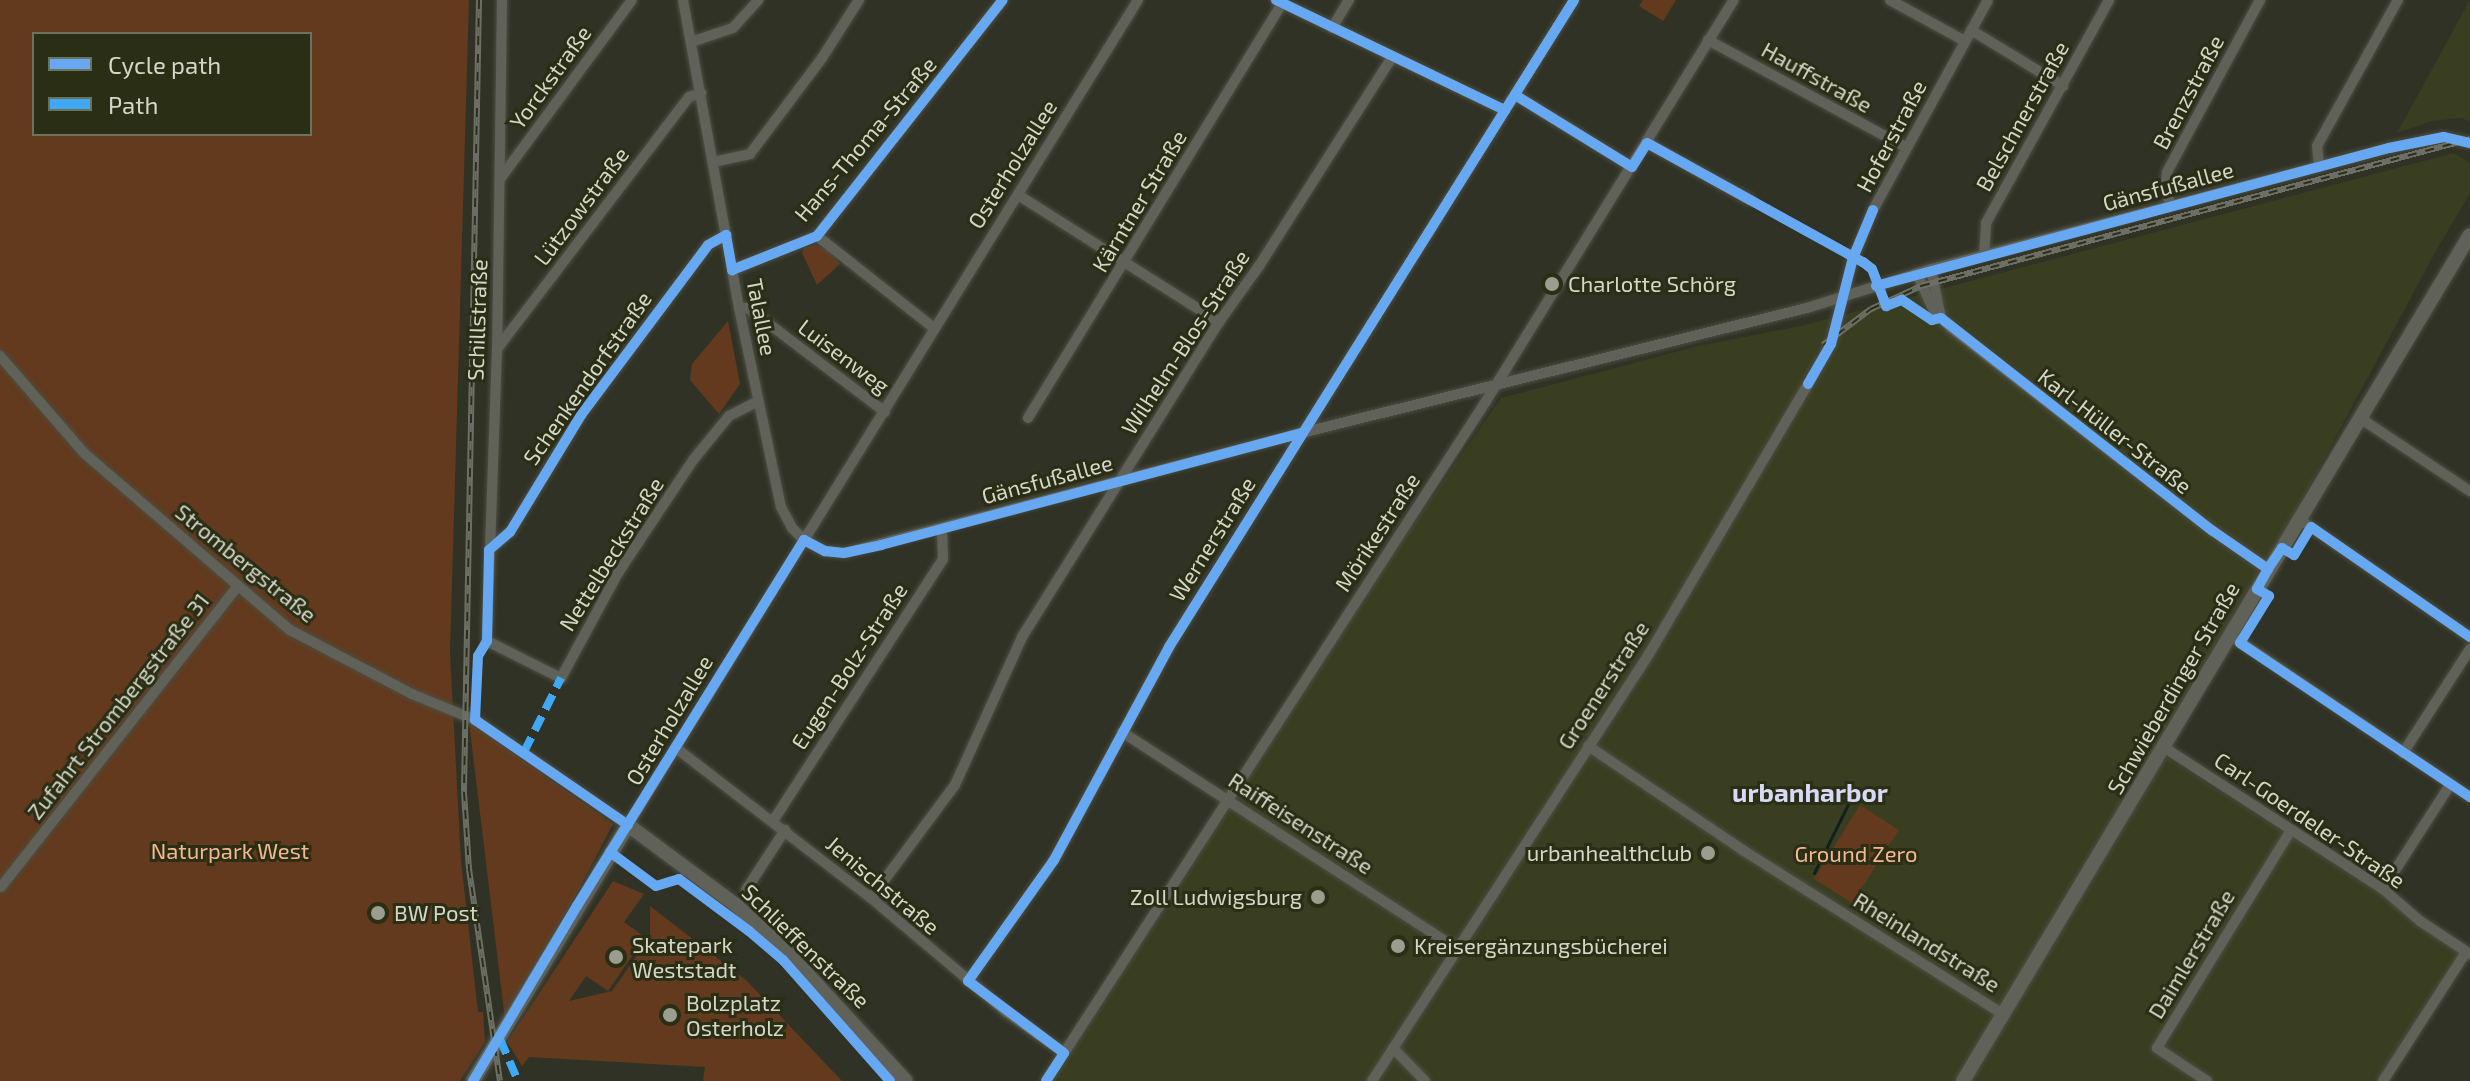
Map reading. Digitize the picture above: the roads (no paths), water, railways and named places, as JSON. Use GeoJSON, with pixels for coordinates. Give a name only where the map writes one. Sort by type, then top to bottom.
{"type":"FeatureCollection","features":[{"type":"Feature","properties":{"kind":"main road","name":"Schwieberdinger Straße"},"geometry":{"type":"LineString","coordinates":[[1963,1081],[2470,235]]}},
{"type":"Feature","properties":{"kind":"main road","name":"Osterholzallee"},"geometry":{"type":"LineString","coordinates":[[473,1081],[628,825]]}},
{"type":"Feature","properties":{"kind":"main road","name":"Schlieffenstraße"},"geometry":{"type":"LineString","coordinates":[[628,825],[737,906],[785,950],[906,1081]]}},
{"type":"Feature","properties":{"kind":"street","name":"Schillstraße"},"geometry":{"type":"LineString","coordinates":[[487,641],[497,349],[502,0]]}},
{"type":"Feature","properties":{"kind":"street","name":"Yorckstraße"},"geometry":{"type":"LineString","coordinates":[[500,179],[632,0]]}},
{"type":"Feature","properties":{"kind":"street","name":"Talallee"},"geometry":{"type":"LineString","coordinates":[[683,0],[739,308],[781,507],[792,528],[804,540]]}},
{"type":"Feature","properties":{"kind":"street"},"geometry":{"type":"LineString","coordinates":[[691,42],[733,28],[758,0]]}},
{"type":"Feature","properties":{"kind":"street"},"geometry":{"type":"LineString","coordinates":[[713,162],[750,154],[822,58],[859,0]]}},
{"type":"Feature","properties":{"kind":"street","name":"Hans-Thoma-Straße"},"geometry":{"type":"LineString","coordinates":[[732,270],[817,236],[1003,0]]}},
{"type":"Feature","properties":{"kind":"street","name":"Osterholzallee"},"geometry":{"type":"LineString","coordinates":[[628,825],[1138,0]]}},
{"type":"Feature","properties":{"kind":"street"},"geometry":{"type":"LineString","coordinates":[[1332,28],[1349,0]]}},
{"type":"Feature","properties":{"kind":"street","name":"Mörikestraße"},"geometry":{"type":"LineString","coordinates":[[1046,1081],[1495,386],[1734,0]]}},
{"type":"Feature","properties":{"kind":"street"},"geometry":{"type":"LineString","coordinates":[[1890,0],[1965,41]]}},
{"type":"Feature","properties":{"kind":"street","name":"Hoferstraße"},"geometry":{"type":"LineString","coordinates":[[1842,298],[1853,258],[1873,210],[1988,0]]}},
{"type":"Feature","properties":{"kind":"street","name":"Belschnerstraße"},"geometry":{"type":"LineString","coordinates":[[1984,255],[1986,223],[2109,0]]}},
{"type":"Feature","properties":{"kind":"street","name":"Brenzstraße"},"geometry":{"type":"LineString","coordinates":[[2171,206],[2165,189],[2167,172],[2260,0]]}},
{"type":"Feature","properties":{"kind":"street"},"geometry":{"type":"LineString","coordinates":[[2319,167],[2317,146],[2398,0]]}},
{"type":"Feature","properties":{"kind":"street"},"geometry":{"type":"LineString","coordinates":[[1279,2],[1505,110]]}},
{"type":"Feature","properties":{"kind":"street","name":"Kärntner Straße"},"geometry":{"type":"LineString","coordinates":[[1028,418],[1125,264],[1279,2]]}},
{"type":"Feature","properties":{"kind":"street","name":"Wernerstraße"},"geometry":{"type":"LineString","coordinates":[[968,981],[1054,860],[1169,647],[1515,95],[1569,2]]}},
{"type":"Feature","properties":{"kind":"street"},"geometry":{"type":"LineString","coordinates":[[1971,30],[2063,86]]}},
{"type":"Feature","properties":{"kind":"street","name":"Hauffstraße"},"geometry":{"type":"LineString","coordinates":[[1708,40],[1907,148]]}},
{"type":"Feature","properties":{"kind":"street","name":"Wilhelm-Blos-Straße"},"geometry":{"type":"LineString","coordinates":[[871,898],[955,785],[1022,637],[1219,322],[1392,57]]}},
{"type":"Feature","properties":{"kind":"street","name":"Lützowstraße"},"geometry":{"type":"LineString","coordinates":[[497,349],[689,97],[701,93]]}},
{"type":"Feature","properties":{"kind":"street"},"geometry":{"type":"LineString","coordinates":[[1515,95],[1632,167]]}},
{"type":"Feature","properties":{"kind":"street","name":"Gänsfußallee"},"geometry":{"type":"LineString","coordinates":[[804,540],[825,551],[844,553],[1120,479],[1842,298],[1931,269],[2429,139],[2454,137],[2470,143]]}},
{"type":"Feature","properties":{"kind":"street"},"geometry":{"type":"LineString","coordinates":[[1647,143],[1750,200]]}},
{"type":"Feature","properties":{"kind":"street"},"geometry":{"type":"LineString","coordinates":[[1018,195],[1219,322]]}},
{"type":"Feature","properties":{"kind":"street","name":"Schenkendorfstraße"},"geometry":{"type":"LineString","coordinates":[[489,550],[510,532],[581,415],[708,245],[726,235]]}},
{"type":"Feature","properties":{"kind":"street"},"geometry":{"type":"LineString","coordinates":[[817,236],[935,329]]}},
{"type":"Feature","properties":{"kind":"street"},"geometry":{"type":"LineString","coordinates":[[1931,269],[1941,318]]}},
{"type":"Feature","properties":{"kind":"street","name":"Karl-Hüller-Straße"},"geometry":{"type":"LineString","coordinates":[[1917,274],[1934,311],[1941,318],[2177,504],[2268,569]]}},
{"type":"Feature","properties":{"kind":"street","name":"Groenerstraße"},"geometry":{"type":"LineString","coordinates":[[1372,1081],[1649,654],[1831,344],[1842,298]]}},
{"type":"Feature","properties":{"kind":"street","name":"Luisenweg"},"geometry":{"type":"LineString","coordinates":[[739,308],[748,308],[885,412]]}},
{"type":"Feature","properties":{"kind":"street","name":"Strombergstraße"},"geometry":{"type":"LineString","coordinates":[[0,356],[84,453],[290,630],[412,694],[475,720],[628,825]]}},
{"type":"Feature","properties":{"kind":"street","name":"Nettelbeckstraße"},"geometry":{"type":"LineString","coordinates":[[487,641],[561,678],[618,573],[693,460],[729,416],[758,401]]}},
{"type":"Feature","properties":{"kind":"street"},"geometry":{"type":"LineString","coordinates":[[2360,418],[2470,491]]}},
{"type":"Feature","properties":{"kind":"street"},"geometry":{"type":"LineString","coordinates":[[2299,519],[2470,637]]}},
{"type":"Feature","properties":{"kind":"street","name":"Eugen-Bolz-Straße"},"geometry":{"type":"LineString","coordinates":[[773,821],[943,559],[942,529]]}},
{"type":"Feature","properties":{"kind":"street","name":"Zufahrt Strombergstraße 31"},"geometry":{"type":"LineString","coordinates":[[1,887],[237,587]]}},
{"type":"Feature","properties":{"kind":"street"},"geometry":{"type":"LineString","coordinates":[[2230,635],[2470,797]]}},
{"type":"Feature","properties":{"kind":"street"},"geometry":{"type":"LineString","coordinates":[[2403,753],[2470,649]]}},
{"type":"Feature","properties":{"kind":"street","name":"Raiffeisenstraße"},"geometry":{"type":"LineString","coordinates":[[1122,732],[1457,949]]}},
{"type":"Feature","properties":{"kind":"street","name":"Rheinlandstraße"},"geometry":{"type":"LineString","coordinates":[[1588,746],[1744,851],[2004,1015]]}},
{"type":"Feature","properties":{"kind":"street","name":"Jenischstraße"},"geometry":{"type":"LineString","coordinates":[[676,748],[785,830],[968,981],[1064,1053]]}},
{"type":"Feature","properties":{"kind":"street","name":"Carl-Goerdeler-Straße"},"geometry":{"type":"LineString","coordinates":[[2165,748],[2383,889],[2420,921],[2468,953]]}},
{"type":"Feature","properties":{"kind":"street"},"geometry":{"type":"LineString","coordinates":[[2383,889],[2450,785]]}},
{"type":"Feature","properties":{"kind":"street"},"geometry":{"type":"LineString","coordinates":[[746,890],[785,830]]}},
{"type":"Feature","properties":{"kind":"street","name":"Daimlerstraße"},"geometry":{"type":"LineString","coordinates":[[2207,1081],[2157,1048],[2291,830]]}},
{"type":"Feature","properties":{"kind":"street"},"geometry":{"type":"LineString","coordinates":[[2383,1081],[2468,953]]}},
{"type":"Feature","properties":{"kind":"street"},"geometry":{"type":"LineString","coordinates":[[1393,1048],[1425,1081]]}},
{"type":"Feature","properties":{"kind":"waterway"},"geometry":{"type":"LineString","coordinates":[[1814,873],[1850,800]]}},
{"type":"Feature","properties":{"kind":"railway"},"geometry":{"type":"LineString","coordinates":[[479,0],[464,792],[469,869],[500,1081]]}},
{"type":"Feature","properties":{"kind":"railway"},"geometry":{"type":"LineString","coordinates":[[1823,345],[1871,309],[1921,286],[2470,139]]}},
{"type":"Feature","properties":{"kind":"place","name":"Charlotte Schörg"},"geometry":{"type":"Point","coordinates":[1552,284]}},
{"type":"Feature","properties":{"kind":"place","name":"urbanhealthclub"},"geometry":{"type":"Point","coordinates":[1708,853]}},
{"type":"Feature","properties":{"kind":"place","name":"Zoll Ludwigsburg"},"geometry":{"type":"Point","coordinates":[1318,897]}},
{"type":"Feature","properties":{"kind":"place","name":"BW Post"},"geometry":{"type":"Point","coordinates":[378,913]}},
{"type":"Feature","properties":{"kind":"place","name":"Kreisergänzungsbücherei"},"geometry":{"type":"Point","coordinates":[1398,946]}},
{"type":"Feature","properties":{"kind":"place","name":"Skatepark Weststadt"},"geometry":{"type":"Point","coordinates":[616,957]}},
{"type":"Feature","properties":{"kind":"place","name":"Bolzplatz Osterholz"},"geometry":{"type":"Point","coordinates":[670,1015]}},
{"type":"Feature","properties":{"kind":"district","name":"urbanharbor"},"geometry":{"type":"Point","coordinates":[1810,792]}},
{"type":"Feature","properties":{"kind":"park label","name":"Naturpark West"},"geometry":{"type":"Point","coordinates":[230,851]}},
{"type":"Feature","properties":{"kind":"park label","name":"Ground Zero"},"geometry":{"type":"Point","coordinates":[1856,854]}}]}
